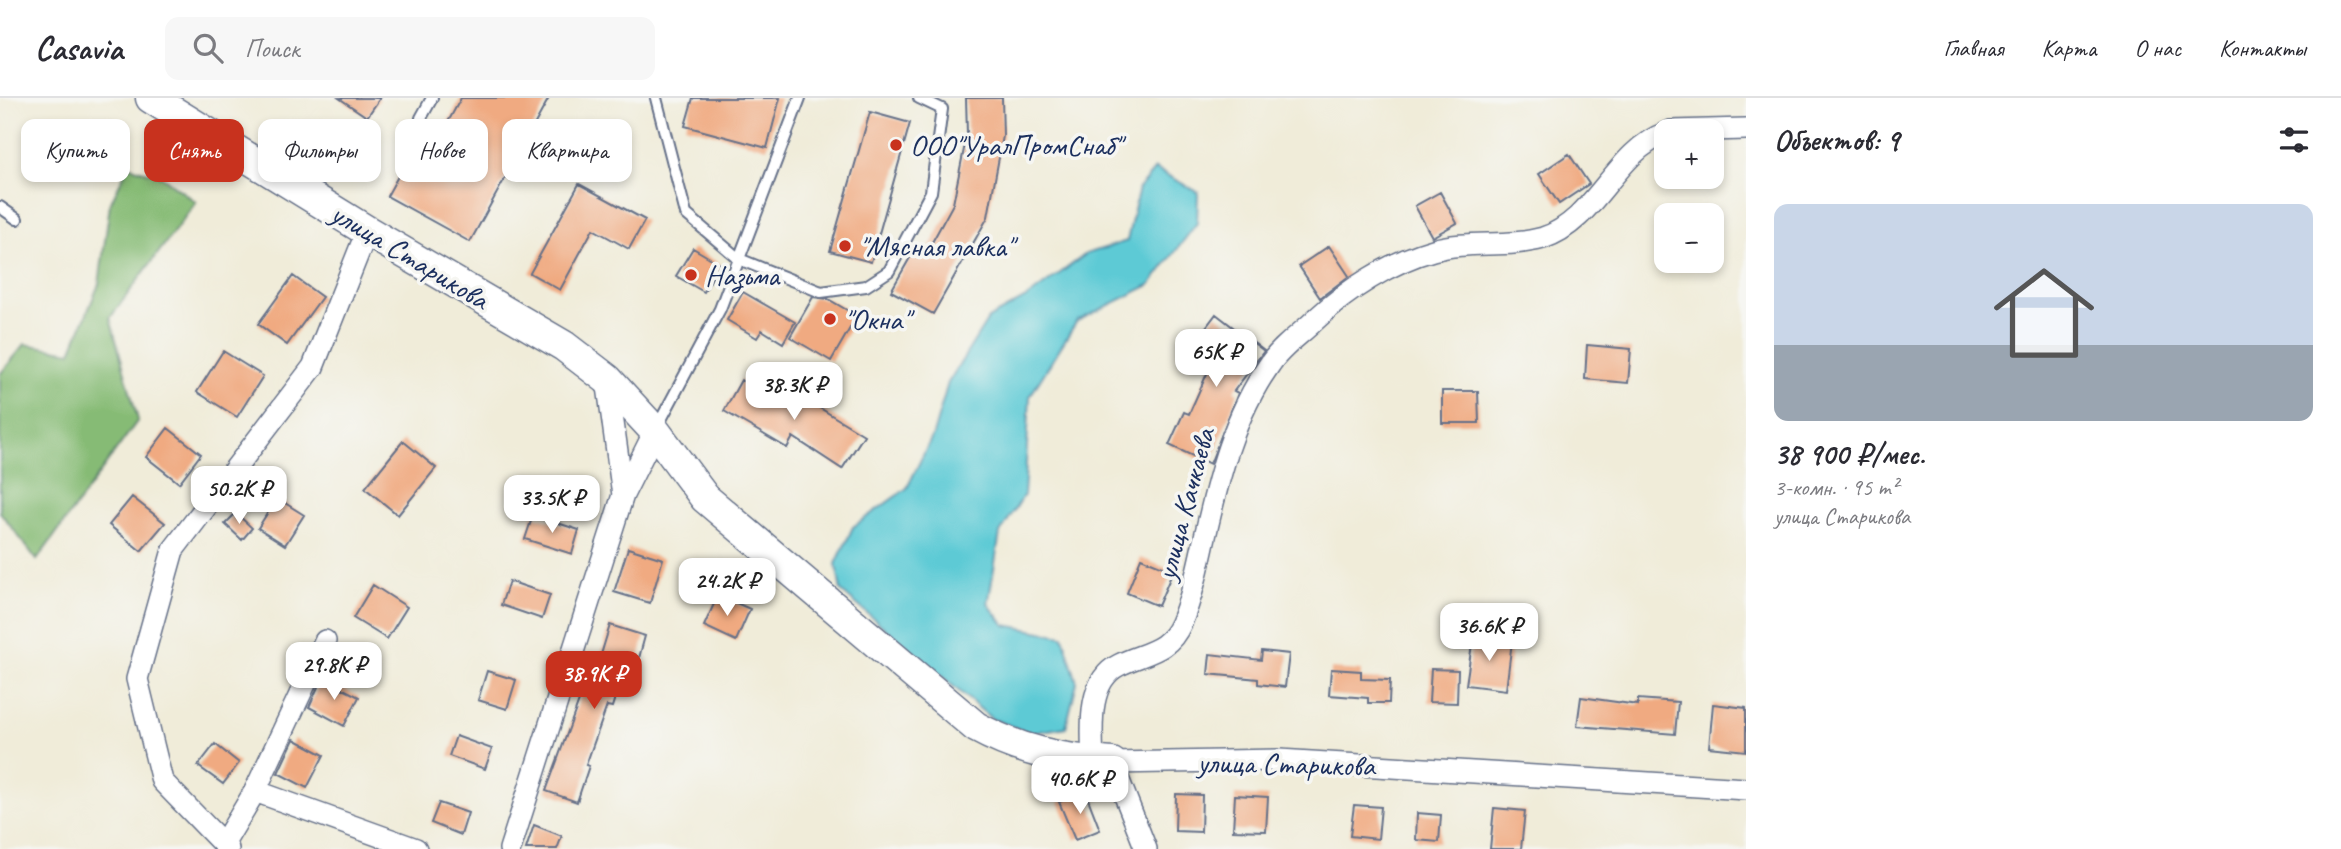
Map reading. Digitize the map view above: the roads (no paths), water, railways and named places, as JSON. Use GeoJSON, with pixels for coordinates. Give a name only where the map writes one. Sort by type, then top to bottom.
{"type":"FeatureCollection","features":[{"type":"Feature","properties":{"kind":"street","name":"улица Старикова"},"geometry":{"type":"LineString","coordinates":[[151,98],[367,231],[564,346],[607,379],[655,431],[705,498],[976,727],[1007,745],[1048,756],[1103,762],[1279,760],[1746,789]]}},
{"type":"Feature","properties":{"kind":"street","name":"улица Качкаева"},"geometry":{"type":"LineString","coordinates":[[1724,130],[1746,129]]}},
{"type":"Feature","properties":{"kind":"street","name":"улица Качкаева"},"geometry":{"type":"LineString","coordinates":[[1103,762],[1094,700],[1104,677],[1117,665],[1163,649],[1178,630],[1188,602],[1229,444],[1249,396],[1272,361],[1334,302],[1381,272],[1433,249],[1544,237],[1571,222],[1648,139],[1654,137]]}},
{"type":"Feature","properties":{"kind":"street"},"geometry":{"type":"LineString","coordinates":[[325,641],[255,791],[226,846],[162,781],[136,679],[173,550],[313,367],[367,231]]}},
{"type":"Feature","properties":{"kind":"street"},"geometry":{"type":"LineString","coordinates":[[607,379],[623,495]]}},
{"type":"Feature","properties":{"kind":"street"},"geometry":{"type":"LineString","coordinates":[[510,849],[623,495],[655,431]]}},
{"type":"Feature","properties":{"kind":"street"},"geometry":{"type":"LineString","coordinates":[[1103,762],[1146,849]]}},
{"type":"Feature","properties":{"kind":"street"},"geometry":{"type":"LineString","coordinates":[[255,791],[416,849]]}},
{"type":"Feature","properties":{"kind":"lane"},"geometry":{"type":"LineString","coordinates":[[421,118],[432,98]]}},
{"type":"Feature","properties":{"kind":"lane"},"geometry":{"type":"LineString","coordinates":[[656,98],[686,214],[739,259],[821,292],[866,286],[890,271],[931,192],[942,108],[919,98]]}},
{"type":"Feature","properties":{"kind":"lane"},"geometry":{"type":"LineString","coordinates":[[655,431],[720,309],[800,98]]}},
{"type":"Feature","properties":{"kind":"lane"},"geometry":{"type":"LineString","coordinates":[[0,207],[17,219]]}},
{"type":"Feature","properties":{"kind":"water"},"geometry":{"type":"Polygon","coordinates":[[[1155,169],[1198,192],[1197,223],[1150,285],[1077,321],[1030,396],[1024,495],[1000,533],[988,604],[1005,625],[1063,636],[1077,682],[1066,727],[1030,733],[992,719],[841,591],[836,564],[853,527],[907,488],[933,435],[948,383],[988,319],[1028,297],[1086,254],[1127,241],[1139,188],[1155,169]]]}},
{"type":"Feature","properties":{"kind":"place","name":"ООО\"УралПромСнаб\""},"geometry":{"type":"Point","coordinates":[896,145]}},
{"type":"Feature","properties":{"kind":"place","name":"\"Мясная лавка\""},"geometry":{"type":"Point","coordinates":[845,246]}},
{"type":"Feature","properties":{"kind":"place","name":"Назьма"},"geometry":{"type":"Point","coordinates":[691,275]}},
{"type":"Feature","properties":{"kind":"place","name":"\"Окна\""},"geometry":{"type":"Point","coordinates":[830,319]}}]}
